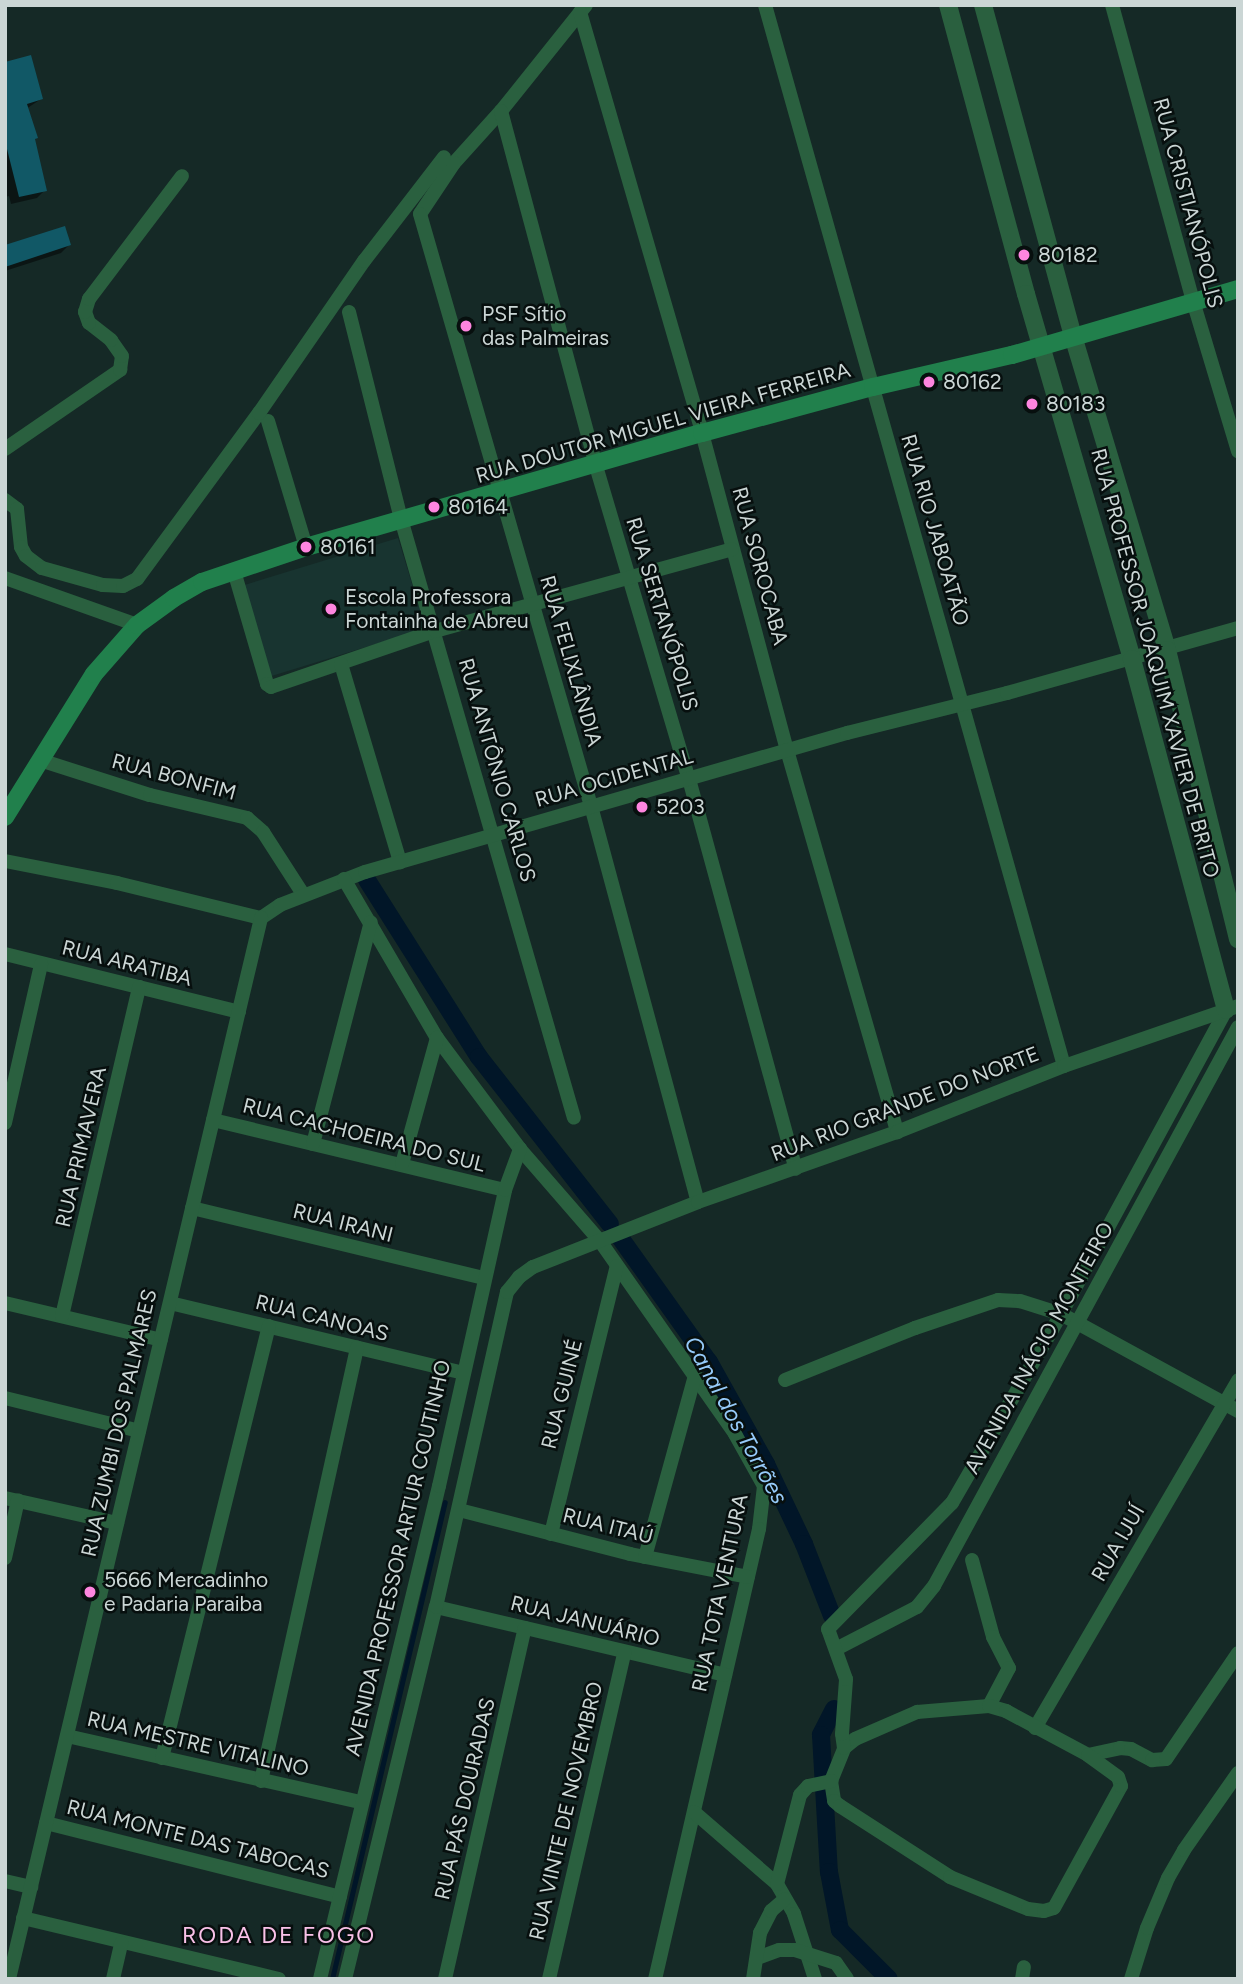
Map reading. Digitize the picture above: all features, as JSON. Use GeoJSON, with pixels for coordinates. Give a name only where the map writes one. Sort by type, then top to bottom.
{"type":"FeatureCollection","features":[{"type":"Feature","properties":{"kind":"main road","name":"RUA DOUTOR MIGUEL VIEIRA FERREIRA"},"geometry":{"type":"LineString","coordinates":[[5,817],[20,797],[94,674],[137,625],[174,598],[202,583],[306,547],[596,466],[702,433],[873,387],[1042,346],[1238,289]]}},
{"type":"Feature","properties":{"kind":"street","name":"RUA RIO JABOATÃO"},"geometry":{"type":"LineString","coordinates":[[765,5],[1064,1066]]}},
{"type":"Feature","properties":{"kind":"street","name":"RUA PROFESSOR JOAQUIM XAVIER DE BRITO"},"geometry":{"type":"LineString","coordinates":[[948,5],[1042,346],[1232,1008]]}},
{"type":"Feature","properties":{"kind":"street","name":"RUA PROFESSOR JOAQUIM XAVIER DE BRITO"},"geometry":{"type":"LineString","coordinates":[[983,5],[1073,336],[1167,650],[1238,939]]}},
{"type":"Feature","properties":{"kind":"street","name":"RUA CRISTIANÓPOLIS"},"geometry":{"type":"LineString","coordinates":[[1112,5],[1193,301],[1238,451]]}},
{"type":"Feature","properties":{"kind":"street"},"geometry":{"type":"LineString","coordinates":[[501,111],[583,9]]}},
{"type":"Feature","properties":{"kind":"street","name":"RUA SOROCABA"},"geometry":{"type":"LineString","coordinates":[[583,9],[702,433],[787,750],[897,1132]]}},
{"type":"Feature","properties":{"kind":"street","name":"RUA FELIXLÂNDIA"},"geometry":{"type":"LineString","coordinates":[[501,111],[454,163],[420,214],[591,806],[698,1202]]}},
{"type":"Feature","properties":{"kind":"street","name":"RUA SERTANÓPOLIS"},"geometry":{"type":"LineString","coordinates":[[501,111],[596,466],[689,779],[796,1168]]}},
{"type":"Feature","properties":{"kind":"street"},"geometry":{"type":"LineString","coordinates":[[5,500],[17,509],[21,547],[32,562],[56,573],[103,585],[131,584],[259,413],[363,261],[444,157]]}},
{"type":"Feature","properties":{"kind":"street"},"geometry":{"type":"LineString","coordinates":[[5,449],[120,370],[122,356],[111,340],[89,323],[85,313],[89,299],[182,176]]}},
{"type":"Feature","properties":{"kind":"street","name":"RUA ANTÔNIO CARLOS"},"geometry":{"type":"LineString","coordinates":[[349,312],[401,519],[574,1118]]}},
{"type":"Feature","properties":{"kind":"street"},"geometry":{"type":"LineString","coordinates":[[268,421],[306,547]]}},
{"type":"Feature","properties":{"kind":"street"},"geometry":{"type":"LineString","coordinates":[[234,571],[267,684],[271,687],[435,631],[732,549]]}},
{"type":"Feature","properties":{"kind":"street"},"geometry":{"type":"LineString","coordinates":[[5,578],[137,625]]}},
{"type":"Feature","properties":{"kind":"street","name":"RUA OCIDENTAL"},"geometry":{"type":"LineString","coordinates":[[261,918],[303,894],[344,879],[494,834],[787,750],[1167,650],[1238,628]]}},
{"type":"Feature","properties":{"kind":"street"},"geometry":{"type":"LineString","coordinates":[[341,664],[400,862]]}},
{"type":"Feature","properties":{"kind":"street","name":"RUA BONFIM"},"geometry":{"type":"LineString","coordinates":[[40,760],[150,796],[247,818],[263,832],[303,894]]}},
{"type":"Feature","properties":{"kind":"street"},"geometry":{"type":"LineString","coordinates":[[5,861],[117,883],[261,918]]}},
{"type":"Feature","properties":{"kind":"street","name":"RUA TOTA VENTURA"},"geometry":{"type":"LineString","coordinates":[[344,879],[438,1038],[520,1149],[600,1241],[695,1375],[764,1486],[759,1529],[655,1979]]}},
{"type":"Feature","properties":{"kind":"street","name":"RUA ZUMBI DOS PALMARES"},"geometry":{"type":"LineString","coordinates":[[7,1979],[261,918]]}},
{"type":"Feature","properties":{"kind":"street"},"geometry":{"type":"LineString","coordinates":[[313,1144],[371,922]]}},
{"type":"Feature","properties":{"kind":"street","name":"RUA ARATIBA"},"geometry":{"type":"LineString","coordinates":[[5,954],[239,1012]]}},
{"type":"Feature","properties":{"kind":"street"},"geometry":{"type":"LineString","coordinates":[[5,1124],[41,964]]}},
{"type":"Feature","properties":{"kind":"street","name":"RUA PRIMAVERA"},"geometry":{"type":"LineString","coordinates":[[62,1316],[139,987]]}},
{"type":"Feature","properties":{"kind":"street","name":"RUA RIO GRANDE DO NORTE"},"geometry":{"type":"LineString","coordinates":[[600,1241],[698,1202],[897,1132],[1064,1066],[1232,1008]]}},
{"type":"Feature","properties":{"kind":"street","name":"AVENIDA INÁCIO MONTEIRO"},"geometry":{"type":"LineString","coordinates":[[1232,1008],[952,1503],[828,1629],[836,1649],[917,1607],[926,1599],[1238,1027]]}},
{"type":"Feature","properties":{"kind":"street"},"geometry":{"type":"LineString","coordinates":[[402,1164],[438,1038]]}},
{"type":"Feature","properties":{"kind":"street","name":"RUA CACHOEIRA DO SUL"},"geometry":{"type":"LineString","coordinates":[[213,1120],[505,1190]]}},
{"type":"Feature","properties":{"kind":"street","name":"AVENIDA PROFESSOR ARTUR COUTINHO"},"geometry":{"type":"LineString","coordinates":[[320,1979],[505,1190],[520,1149]]}},
{"type":"Feature","properties":{"kind":"street","name":"RUA IRANI"},"geometry":{"type":"LineString","coordinates":[[192,1208],[484,1278]]}},
{"type":"Feature","properties":{"kind":"street"},"geometry":{"type":"LineString","coordinates":[[345,1979],[459,1510],[507,1292],[519,1277],[533,1267],[600,1241]]}},
{"type":"Feature","properties":{"kind":"street","name":"RUA GUINÉ"},"geometry":{"type":"LineString","coordinates":[[551,1534],[617,1266]]}},
{"type":"Feature","properties":{"kind":"street"},"geometry":{"type":"LineString","coordinates":[[785,1380],[915,1328],[998,1300],[1031,1303],[1061,1314],[1238,1411]]}},
{"type":"Feature","properties":{"kind":"street"},"geometry":{"type":"LineString","coordinates":[[5,1303],[161,1340]]}},
{"type":"Feature","properties":{"kind":"street","name":"RUA CANOAS"},"geometry":{"type":"LineString","coordinates":[[170,1303],[464,1373]]}},
{"type":"Feature","properties":{"kind":"street"},"geometry":{"type":"LineString","coordinates":[[162,1758],[269,1326]]}},
{"type":"Feature","properties":{"kind":"street"},"geometry":{"type":"LineString","coordinates":[[261,1782],[357,1348]]}},
{"type":"Feature","properties":{"kind":"street"},"geometry":{"type":"LineString","coordinates":[[645,1557],[695,1375]]}},
{"type":"Feature","properties":{"kind":"street","name":"RUA IJUÍ"},"geometry":{"type":"LineString","coordinates":[[1035,1728],[1238,1380]]}},
{"type":"Feature","properties":{"kind":"street"},"geometry":{"type":"LineString","coordinates":[[5,1398],[139,1430]]}},
{"type":"Feature","properties":{"kind":"street"},"geometry":{"type":"LineString","coordinates":[[5,1558],[12,1499],[117,1523]]}},
{"type":"Feature","properties":{"kind":"street","name":"RUA ITAÚ"},"geometry":{"type":"LineString","coordinates":[[459,1510],[645,1557],[748,1577]]}},
{"type":"Feature","properties":{"kind":"street"},"geometry":{"type":"LineString","coordinates":[[972,1560],[993,1637],[1009,1668],[989,1706]]}},
{"type":"Feature","properties":{"kind":"street","name":"RUA JANUÁRIO"},"geometry":{"type":"LineString","coordinates":[[436,1607],[724,1675]]}},
{"type":"Feature","properties":{"kind":"street","name":"RUA PÁS DOURADAS"},"geometry":{"type":"LineString","coordinates":[[445,1979],[525,1628]]}},
{"type":"Feature","properties":{"kind":"street"},"geometry":{"type":"LineString","coordinates":[[836,1649],[846,1679],[842,1726],[844,1748]]}},
{"type":"Feature","properties":{"kind":"street","name":"RUA VINTE DE NOVEMBRO"},"geometry":{"type":"LineString","coordinates":[[549,1979],[624,1653]]}},
{"type":"Feature","properties":{"kind":"street"},"geometry":{"type":"LineString","coordinates":[[1088,1755],[1120,1748],[1131,1749],[1152,1760],[1166,1759],[1238,1653]]}},
{"type":"Feature","properties":{"kind":"street"},"geometry":{"type":"LineString","coordinates":[[989,1706],[1035,1728],[1088,1755],[1118,1777],[1121,1786],[1052,1910],[1032,1910],[950,1877],[834,1801],[828,1781],[844,1748],[855,1739],[917,1712],[989,1706]]}},
{"type":"Feature","properties":{"kind":"street","name":"RUA MESTRE VITALINO"},"geometry":{"type":"LineString","coordinates":[[67,1736],[261,1782],[361,1802]]}},
{"type":"Feature","properties":{"kind":"street"},"geometry":{"type":"LineString","coordinates":[[1131,1979],[1147,1928],[1168,1878],[1184,1850],[1238,1773]]}},
{"type":"Feature","properties":{"kind":"street"},"geometry":{"type":"LineString","coordinates":[[777,1884],[797,1806],[808,1786],[828,1781]]}},
{"type":"Feature","properties":{"kind":"street"},"geometry":{"type":"LineString","coordinates":[[694,1812],[777,1884],[808,1954],[815,1979]]}},
{"type":"Feature","properties":{"kind":"street","name":"RUA MONTE DAS TABOCAS"},"geometry":{"type":"LineString","coordinates":[[46,1823],[340,1897]]}},
{"type":"Feature","properties":{"kind":"street"},"geometry":{"type":"LineString","coordinates":[[5,1881],[31,1887]]}},
{"type":"Feature","properties":{"kind":"street"},"geometry":{"type":"LineString","coordinates":[[753,1979],[766,1919],[785,1899]]}},
{"type":"Feature","properties":{"kind":"street"},"geometry":{"type":"LineString","coordinates":[[23,1918],[218,1972],[279,1979]]}},
{"type":"Feature","properties":{"kind":"street"},"geometry":{"type":"LineString","coordinates":[[113,1979],[121,1943]]}},
{"type":"Feature","properties":{"kind":"street"},"geometry":{"type":"LineString","coordinates":[[757,1958],[789,1949],[835,1963],[847,1979]]}},
{"type":"Feature","properties":{"kind":"shaded area","name":"Escola Professora Fontainha de Abreu"},"geometry":{"type":"Polygon","coordinates":[[[398,538],[426,629],[264,678],[236,587],[398,538]]]}},
{"type":"Feature","properties":{"kind":"building"},"geometry":{"type":"Polygon","coordinates":[[[31,55],[43,99],[27,104],[38,138],[35,139],[47,191],[19,197],[5,141],[5,62],[31,55]]]}},
{"type":"Feature","properties":{"kind":"building"},"geometry":{"type":"Polygon","coordinates":[[[65,226],[71,245],[5,267],[5,245],[65,226]]]}},
{"type":"Feature","properties":{"kind":"waterway"},"geometry":{"type":"LineString","coordinates":[[367,880],[479,1057],[610,1224]]}},
{"type":"Feature","properties":{"kind":"waterway","name":"Canal dos Torrões"},"geometry":{"type":"LineString","coordinates":[[619,1236],[709,1362],[766,1464],[804,1544],[832,1616]]}},
{"type":"Feature","properties":{"kind":"waterway"},"geometry":{"type":"LineString","coordinates":[[332,1979],[445,1502]]}},
{"type":"Feature","properties":{"kind":"waterway","name":"Canal dos Torrões"},"geometry":{"type":"LineString","coordinates":[[834,1709],[821,1735],[829,1872],[840,1930],[889,1979]]}},
{"type":"Feature","properties":{"kind":"place","name":"80182"},"geometry":{"type":"Point","coordinates":[1024,255]}},
{"type":"Feature","properties":{"kind":"place","name":"PSF Sítio das Palmeiras"},"geometry":{"type":"Point","coordinates":[466,326]}},
{"type":"Feature","properties":{"kind":"place","name":"80162"},"geometry":{"type":"Point","coordinates":[929,382]}},
{"type":"Feature","properties":{"kind":"place","name":"80183"},"geometry":{"type":"Point","coordinates":[1032,404]}},
{"type":"Feature","properties":{"kind":"place","name":"80164"},"geometry":{"type":"Point","coordinates":[434,507]}},
{"type":"Feature","properties":{"kind":"place","name":"80161"},"geometry":{"type":"Point","coordinates":[306,547]}},
{"type":"Feature","properties":{"kind":"place","name":"Escola Professora Fontainha de Abreu"},"geometry":{"type":"Point","coordinates":[331,609]}},
{"type":"Feature","properties":{"kind":"place","name":"5203"},"geometry":{"type":"Point","coordinates":[642,807]}},
{"type":"Feature","properties":{"kind":"place","name":"5666 Mercadinho e Padaria Paraiba"},"geometry":{"type":"Point","coordinates":[90,1592]}},
{"type":"Feature","properties":{"kind":"district","name":"RODA DE FOGO"},"geometry":{"type":"Point","coordinates":[279,1935]}}]}
